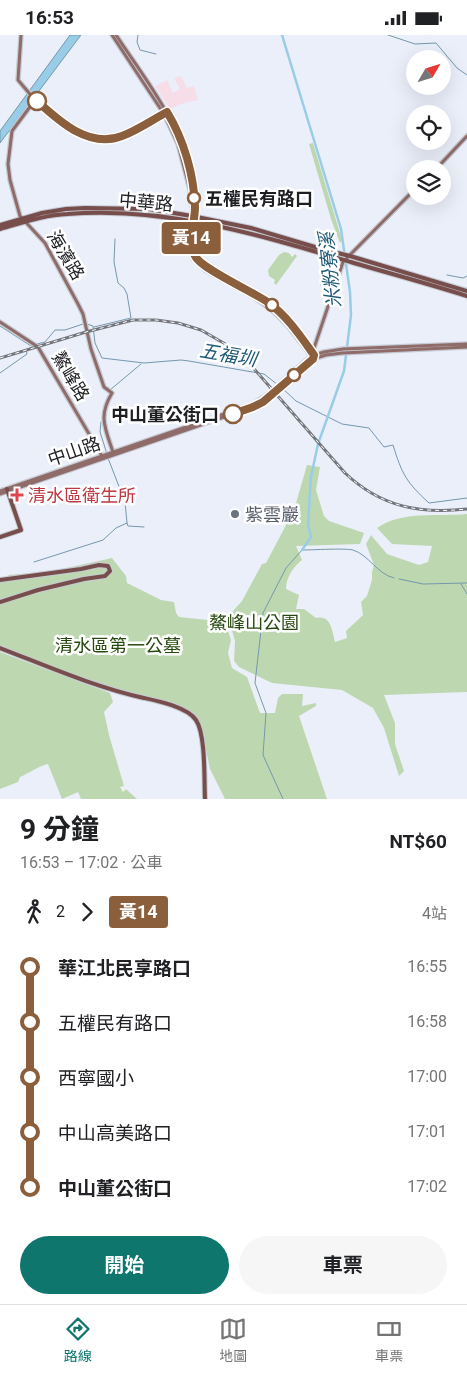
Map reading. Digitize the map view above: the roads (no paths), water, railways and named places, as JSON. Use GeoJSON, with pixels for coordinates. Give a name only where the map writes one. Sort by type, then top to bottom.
{"type":"FeatureCollection","features":[{"type":"Feature","properties":{"kind":"main road","name":"中華路"},"geometry":{"type":"LineString","coordinates":[[0,225],[66,209],[149,209],[251,228],[350,256]]}},
{"type":"Feature","properties":{"kind":"main road","name":"中華路"},"geometry":{"type":"LineString","coordinates":[[0,229],[65,214],[102,212],[148,214],[249,233],[414,279],[467,296]]}},
{"type":"Feature","properties":{"kind":"main road"},"geometry":{"type":"LineString","coordinates":[[350,256],[467,291]]}},
{"type":"Feature","properties":{"kind":"main road"},"geometry":{"type":"LineString","coordinates":[[0,537],[21,530],[7,490]]}},
{"type":"Feature","properties":{"kind":"main road"},"geometry":{"type":"LineString","coordinates":[[0,580],[99,565],[108,565],[110,569],[106,575],[84,579],[0,602]]}},
{"type":"Feature","properties":{"kind":"main road"},"geometry":{"type":"LineString","coordinates":[[0,648],[103,688],[164,703],[187,712],[197,723],[202,748],[204,799]]}},
{"type":"Feature","properties":{"kind":"street"},"geometry":{"type":"LineString","coordinates":[[21,35],[18,80],[35,100],[12,131],[8,171],[18,212],[22,219]]}},
{"type":"Feature","properties":{"kind":"street"},"geometry":{"type":"LineString","coordinates":[[112,35],[172,127],[188,175],[193,216]]}},
{"type":"Feature","properties":{"kind":"street"},"geometry":{"type":"LineString","coordinates":[[116,35],[167,112],[178,133],[192,179],[193,216],[188,242],[194,262],[205,271],[252,296],[272,310],[288,325],[313,357]]}},
{"type":"Feature","properties":{"kind":"street"},"geometry":{"type":"LineString","coordinates":[[444,160],[467,136]]}},
{"type":"Feature","properties":{"kind":"street"},"geometry":{"type":"LineString","coordinates":[[313,357],[314,348],[344,261],[406,198]]}},
{"type":"Feature","properties":{"kind":"street","name":"海濱路"},"geometry":{"type":"LineString","coordinates":[[22,219],[27,222],[45,243],[78,304],[104,387],[112,393],[105,405],[104,424],[114,454]]}},
{"type":"Feature","properties":{"kind":"street","name":"鰲峰路"},"geometry":{"type":"LineString","coordinates":[[0,322],[38,347],[103,457]]}},
{"type":"Feature","properties":{"kind":"street","name":"中山路"},"geometry":{"type":"LineString","coordinates":[[0,493],[253,404],[313,357],[324,352],[467,346]]}},
{"type":"Feature","properties":{"kind":"water"},"geometry":{"type":"Polygon","coordinates":[[[70,35],[81,35],[0,143],[0,131],[70,35]]]}},
{"type":"Feature","properties":{"kind":"waterway"},"geometry":{"type":"LineString","coordinates":[[138,35],[137,42],[140,50],[156,54]]}},
{"type":"Feature","properties":{"kind":"waterway","name":"米粉寮溪"},"geometry":{"type":"LineString","coordinates":[[282,35],[341,229],[350,292],[351,315],[344,371],[318,444],[311,477],[308,525],[311,537],[302,550]]}},
{"type":"Feature","properties":{"kind":"waterway"},"geometry":{"type":"LineString","coordinates":[[388,35],[415,44],[436,43],[457,68],[467,75]]}},
{"type":"Feature","properties":{"kind":"waterway"},"geometry":{"type":"LineString","coordinates":[[94,327],[131,318],[127,294],[118,283],[114,262],[115,239]]}},
{"type":"Feature","properties":{"kind":"waterway"},"geometry":{"type":"LineString","coordinates":[[321,285],[330,270],[331,261]]}},
{"type":"Feature","properties":{"kind":"waterway"},"geometry":{"type":"LineString","coordinates":[[447,275],[463,278],[467,276]]}},
{"type":"Feature","properties":{"kind":"waterway","name":"五福圳"},"geometry":{"type":"LineString","coordinates":[[37,344],[45,342],[55,330],[65,330],[83,324]]}},
{"type":"Feature","properties":{"kind":"waterway","name":"五福圳"},"geometry":{"type":"LineString","coordinates":[[87,324],[93,326],[95,343],[102,358],[144,363],[189,361],[264,374],[278,385]]}},
{"type":"Feature","properties":{"kind":"waterway"},"geometry":{"type":"LineString","coordinates":[[0,326],[31,346]]}},
{"type":"Feature","properties":{"kind":"waterway","name":"五福圳"},"geometry":{"type":"LineString","coordinates":[[0,373],[27,354],[26,350],[34,346]]}},
{"type":"Feature","properties":{"kind":"waterway"},"geometry":{"type":"LineString","coordinates":[[110,390],[141,364]]}},
{"type":"Feature","properties":{"kind":"waterway","name":"五福圳"},"geometry":{"type":"LineString","coordinates":[[281,387],[296,401],[342,424],[369,428],[384,447],[393,445],[406,477],[429,503],[467,498]]}},
{"type":"Feature","properties":{"kind":"waterway"},"geometry":{"type":"LineString","coordinates":[[101,422],[100,432],[107,454]]}},
{"type":"Feature","properties":{"kind":"waterway"},"geometry":{"type":"LineString","coordinates":[[34,562],[103,540],[116,528],[127,523],[125,502],[108,458]]}},
{"type":"Feature","properties":{"kind":"waterway"},"geometry":{"type":"LineString","coordinates":[[127,523],[128,526],[144,527]]}},
{"type":"Feature","properties":{"kind":"waterway"},"geometry":{"type":"LineString","coordinates":[[283,799],[263,755],[266,713],[255,683],[263,613],[286,568],[302,550],[353,550],[359,552],[383,573],[394,578]]}},
{"type":"Feature","properties":{"kind":"waterway","name":"米粉寮溪"},"geometry":{"type":"LineString","coordinates":[[399,579],[423,584],[467,583]]}},
{"type":"Feature","properties":{"kind":"waterway"},"geometry":{"type":"LineString","coordinates":[[461,584],[467,594]]}},
{"type":"Feature","properties":{"kind":"railway"},"geometry":{"type":"LineString","coordinates":[[0,358],[133,320],[156,320],[178,323],[201,330],[227,345],[249,363],[345,473],[372,494],[387,501],[417,509],[467,509]]}},
{"type":"Feature","properties":{"kind":"place","name":"五權民有路口"},"geometry":{"type":"Point","coordinates":[194,198]}},
{"type":"Feature","properties":{"kind":"place","name":"中山董公街口"},"geometry":{"type":"Point","coordinates":[233,414]}},
{"type":"Feature","properties":{"kind":"place","name":"清水區衛生所"},"geometry":{"type":"Point","coordinates":[17,495]}},
{"type":"Feature","properties":{"kind":"place","name":"紫雲巖"},"geometry":{"type":"Point","coordinates":[235,514]}},
{"type":"Feature","properties":{"kind":"park label","name":"鰲峰山公園"},"geometry":{"type":"Point","coordinates":[254,622]}},
{"type":"Feature","properties":{"kind":"park label","name":"清水區第一公墓"},"geometry":{"type":"Point","coordinates":[118,645]}}]}
